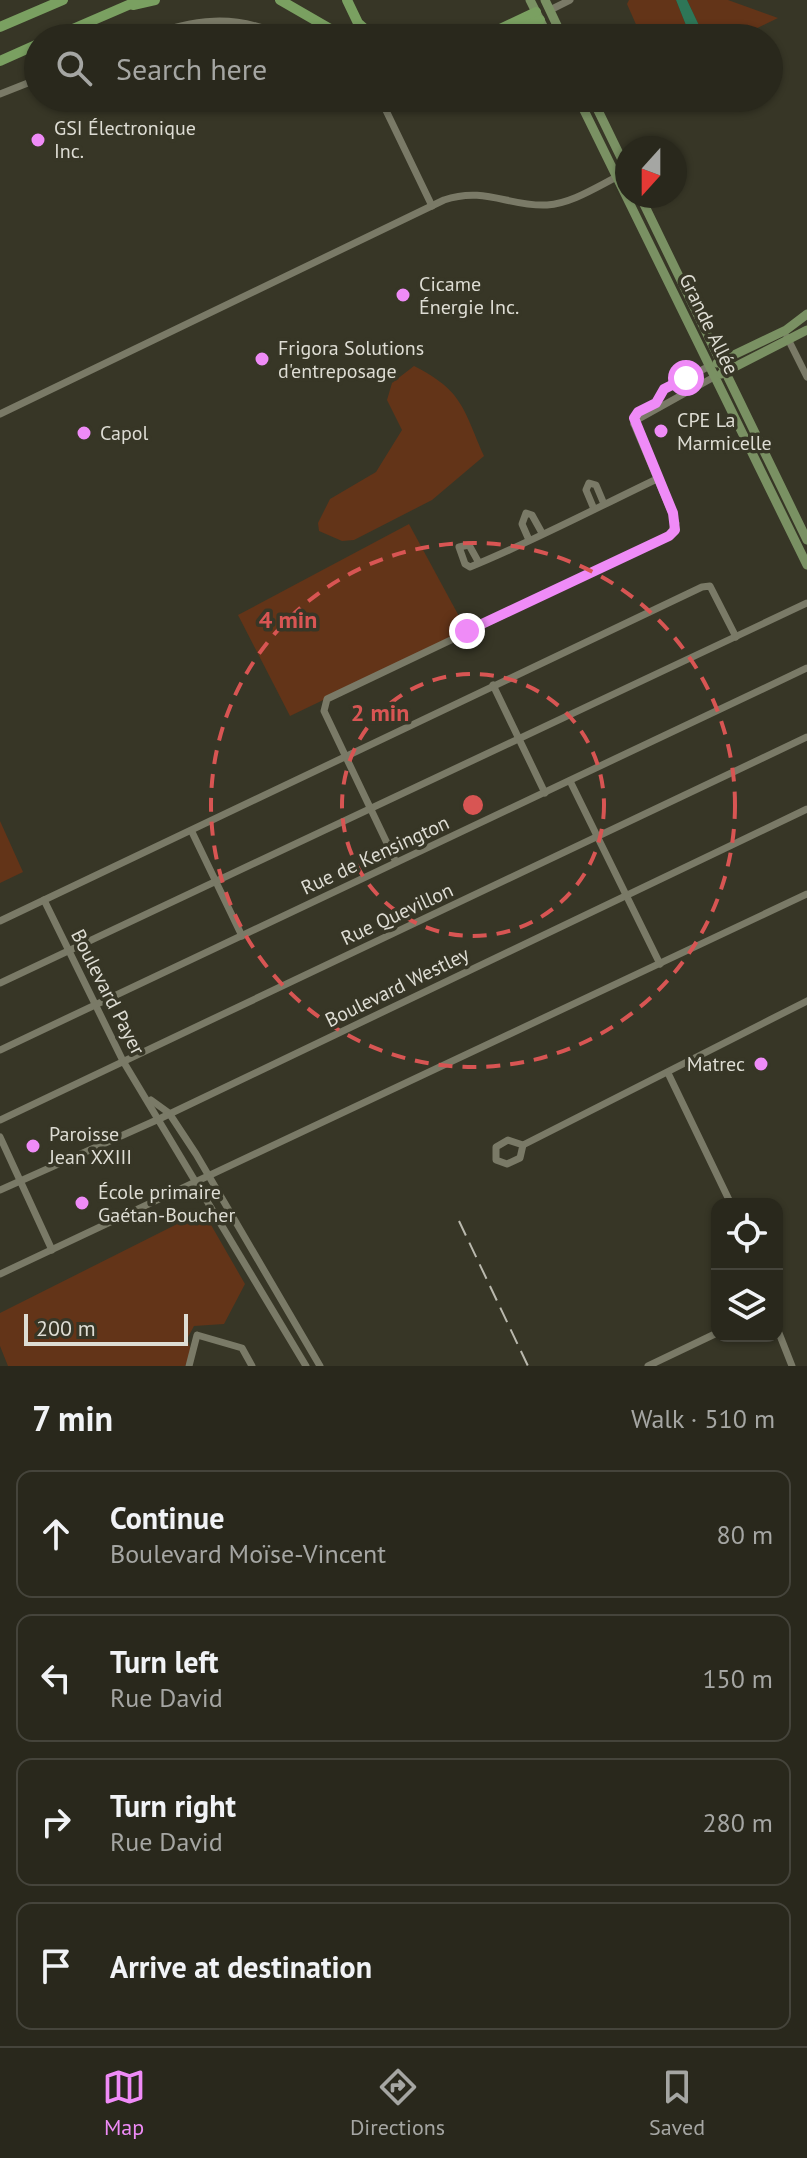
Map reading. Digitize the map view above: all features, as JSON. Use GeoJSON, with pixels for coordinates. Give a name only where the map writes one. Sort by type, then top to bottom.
{"type":"FeatureCollection","features":[{"type":"Feature","properties":{"kind":"highway"},"geometry":{"type":"LineString","coordinates":[[0,27],[63,0]]}},
{"type":"Feature","properties":{"kind":"highway"},"geometry":{"type":"LineString","coordinates":[[84,24],[140,0]]}},
{"type":"Feature","properties":{"kind":"highway"},"geometry":{"type":"LineString","coordinates":[[119,9],[155,0]]}},
{"type":"Feature","properties":{"kind":"highway"},"geometry":{"type":"LineString","coordinates":[[280,0],[322,24]]}},
{"type":"Feature","properties":{"kind":"highway"},"geometry":{"type":"LineString","coordinates":[[347,0],[361,24]]}},
{"type":"Feature","properties":{"kind":"highway"},"geometry":{"type":"LineString","coordinates":[[517,24],[538,16]]}},
{"type":"Feature","properties":{"kind":"highway"},"geometry":{"type":"LineString","coordinates":[[525,24],[538,16]]}},
{"type":"Feature","properties":{"kind":"highway"},"geometry":{"type":"LineString","coordinates":[[0,61],[24,50]]}},
{"type":"Feature","properties":{"kind":"main road"},"geometry":{"type":"LineString","coordinates":[[530,0],[542,24]]}},
{"type":"Feature","properties":{"kind":"main road"},"geometry":{"type":"LineString","coordinates":[[538,16],[548,5],[557,24]]}},
{"type":"Feature","properties":{"kind":"main road","name":"Grande Allée"},"geometry":{"type":"LineString","coordinates":[[585,112],[615,173]]}},
{"type":"Feature","properties":{"kind":"main road"},"geometry":{"type":"LineString","coordinates":[[599,112],[615,146]]}},
{"type":"Feature","properties":{"kind":"main road","name":"Grande Allée"},"geometry":{"type":"LineString","coordinates":[[632,208],[807,565]]}},
{"type":"Feature","properties":{"kind":"main road","name":"Grande Allée"},"geometry":{"type":"LineString","coordinates":[[646,208],[807,540]]}},
{"type":"Feature","properties":{"kind":"main road"},"geometry":{"type":"LineString","coordinates":[[710,366],[784,331],[807,314]]}},
{"type":"Feature","properties":{"kind":"main road"},"geometry":{"type":"LineString","coordinates":[[714,377],[807,330]]}},
{"type":"Feature","properties":{"kind":"street"},"geometry":{"type":"LineString","coordinates":[[548,5],[570,0]]}},
{"type":"Feature","properties":{"kind":"street"},"geometry":{"type":"LineString","coordinates":[[186,24],[202,19],[240,24]]}},
{"type":"Feature","properties":{"kind":"street"},"geometry":{"type":"LineString","coordinates":[[0,94],[24,85]]}},
{"type":"Feature","properties":{"kind":"street"},"geometry":{"type":"LineString","coordinates":[[387,112],[432,206]]}},
{"type":"Feature","properties":{"kind":"street"},"geometry":{"type":"LineString","coordinates":[[0,414],[453,197],[477,193],[544,205],[556,203],[615,178]]}},
{"type":"Feature","properties":{"kind":"street"},"geometry":{"type":"LineString","coordinates":[[784,331],[807,377]]}},
{"type":"Feature","properties":{"kind":"street"},"geometry":{"type":"LineString","coordinates":[[396,862],[324,711],[327,699],[669,536],[676,523],[634,424],[637,413],[656,403],[664,389],[710,366]]}},
{"type":"Feature","properties":{"kind":"street"},"geometry":{"type":"LineString","coordinates":[[634,424],[639,417],[714,377]]}},
{"type":"Feature","properties":{"kind":"street"},"geometry":{"type":"LineString","coordinates":[[479,563],[659,478]]}},
{"type":"Feature","properties":{"kind":"street"},"geometry":{"type":"LineString","coordinates":[[594,509],[585,489],[589,483],[596,485],[604,504]]}},
{"type":"Feature","properties":{"kind":"street"},"geometry":{"type":"LineString","coordinates":[[529,540],[522,524],[526,513],[532,515],[542,533]]}},
{"type":"Feature","properties":{"kind":"street"},"geometry":{"type":"LineString","coordinates":[[0,921],[702,587],[710,586],[736,637]]}},
{"type":"Feature","properties":{"kind":"street"},"geometry":{"type":"LineString","coordinates":[[0,983],[369,806],[807,603]]}},
{"type":"Feature","properties":{"kind":"street","name":"Rue de Kensington"},"geometry":{"type":"LineString","coordinates":[[0,1050],[807,668]]}},
{"type":"Feature","properties":{"kind":"street"},"geometry":{"type":"LineString","coordinates":[[493,685],[545,793]]}},
{"type":"Feature","properties":{"kind":"street","name":"Rue Quevillon"},"geometry":{"type":"LineString","coordinates":[[0,1120],[807,737]]}},
{"type":"Feature","properties":{"kind":"street"},"geometry":{"type":"LineString","coordinates":[[570,781],[660,964]]}},
{"type":"Feature","properties":{"kind":"street","name":"Boulevard Westley"},"geometry":{"type":"LineString","coordinates":[[0,1190],[159,1119],[807,809]]}},
{"type":"Feature","properties":{"kind":"street"},"geometry":{"type":"LineString","coordinates":[[192,832],[242,936]]}},
{"type":"Feature","properties":{"kind":"street"},"geometry":{"type":"LineString","coordinates":[[0,1274],[807,894]]}},
{"type":"Feature","properties":{"kind":"street","name":"Boulevard Payer"},"geometry":{"type":"LineString","coordinates":[[44,900],[123,1061],[306,1366]]}},
{"type":"Feature","properties":{"kind":"street"},"geometry":{"type":"LineString","coordinates":[[523,1145],[807,1001]]}},
{"type":"Feature","properties":{"kind":"street"},"geometry":{"type":"LineString","coordinates":[[668,1073],[728,1198]]}},
{"type":"Feature","properties":{"kind":"street","name":"Boulevard Payer"},"geometry":{"type":"LineString","coordinates":[[146,1097],[169,1113],[209,1175],[320,1366]]}},
{"type":"Feature","properties":{"kind":"street"},"geometry":{"type":"LineString","coordinates":[[0,1137],[52,1250]]}},
{"type":"Feature","properties":{"kind":"street"},"geometry":{"type":"LineString","coordinates":[[189,1366],[197,1335],[242,1348],[252,1366]]}},
{"type":"Feature","properties":{"kind":"street"},"geometry":{"type":"LineString","coordinates":[[648,1366],[711,1336]]}},
{"type":"Feature","properties":{"kind":"street"},"geometry":{"type":"LineString","coordinates":[[783,1342],[792,1366]]}},
{"type":"Feature","properties":{"kind":"shaded area"},"geometry":{"type":"Polygon","coordinates":[[[629,0],[676,0],[685,24],[636,24],[627,4],[629,0]]]}},
{"type":"Feature","properties":{"kind":"shaded area"},"geometry":{"type":"Polygon","coordinates":[[[676,0],[687,0],[698,24],[685,24],[676,0]]]}},
{"type":"Feature","properties":{"kind":"shaded area"},"geometry":{"type":"Polygon","coordinates":[[[687,0],[728,0],[778,18],[766,24],[698,24],[687,0]]]}},
{"type":"Feature","properties":{"kind":"shaded area"},"geometry":{"type":"Polygon","coordinates":[[[414,366],[443,384],[460,402],[484,456],[432,500],[354,540],[342,541],[319,531],[318,523],[330,499],[376,472],[402,430],[387,400],[392,383],[414,366]]]}},
{"type":"Feature","properties":{"kind":"shaded area"},"geometry":{"type":"Polygon","coordinates":[[[409,524],[467,631],[290,716],[238,615],[409,524]]]}},
{"type":"Feature","properties":{"kind":"shaded area"},"geometry":{"type":"Polygon","coordinates":[[[0,821],[23,872],[0,883],[0,821]]]}},
{"type":"Feature","properties":{"kind":"shaded area"},"geometry":{"type":"Polygon","coordinates":[[[203,1211],[245,1284],[224,1324],[194,1326],[187,1339],[192,1352],[185,1366],[8,1366],[0,1346],[0,1313],[203,1211]]]}},
{"type":"Feature","properties":{"kind":"railway"},"geometry":{"type":"LineString","coordinates":[[459,1221],[528,1366]]}},
{"type":"Feature","properties":{"kind":"place","name":"GSI Électronique Inc."},"geometry":{"type":"Point","coordinates":[38,140]}},
{"type":"Feature","properties":{"kind":"place","name":"Cicame Énergie Inc."},"geometry":{"type":"Point","coordinates":[403,295]}},
{"type":"Feature","properties":{"kind":"place","name":"Frigora Solutions d'entreposage"},"geometry":{"type":"Point","coordinates":[262,359]}},
{"type":"Feature","properties":{"kind":"place","name":"CPE La Marmicelle"},"geometry":{"type":"Point","coordinates":[661,431]}},
{"type":"Feature","properties":{"kind":"place","name":"Capol"},"geometry":{"type":"Point","coordinates":[84,433]}},
{"type":"Feature","properties":{"kind":"place","name":"Matrec"},"geometry":{"type":"Point","coordinates":[761,1064]}},
{"type":"Feature","properties":{"kind":"place","name":"Paroisse Jean XXIII"},"geometry":{"type":"Point","coordinates":[33,1146]}},
{"type":"Feature","properties":{"kind":"place","name":"École primaire Gaétan-Boucher"},"geometry":{"type":"Point","coordinates":[82,1203]}},
{"type":"Feature","properties":{"kind":"route"},"geometry":{"type":"LineString","coordinates":[[467,631],[669,536],[675,530],[673,513],[635,428],[634,418],[638,412],[656,403],[664,389],[686,378]]}}]}
